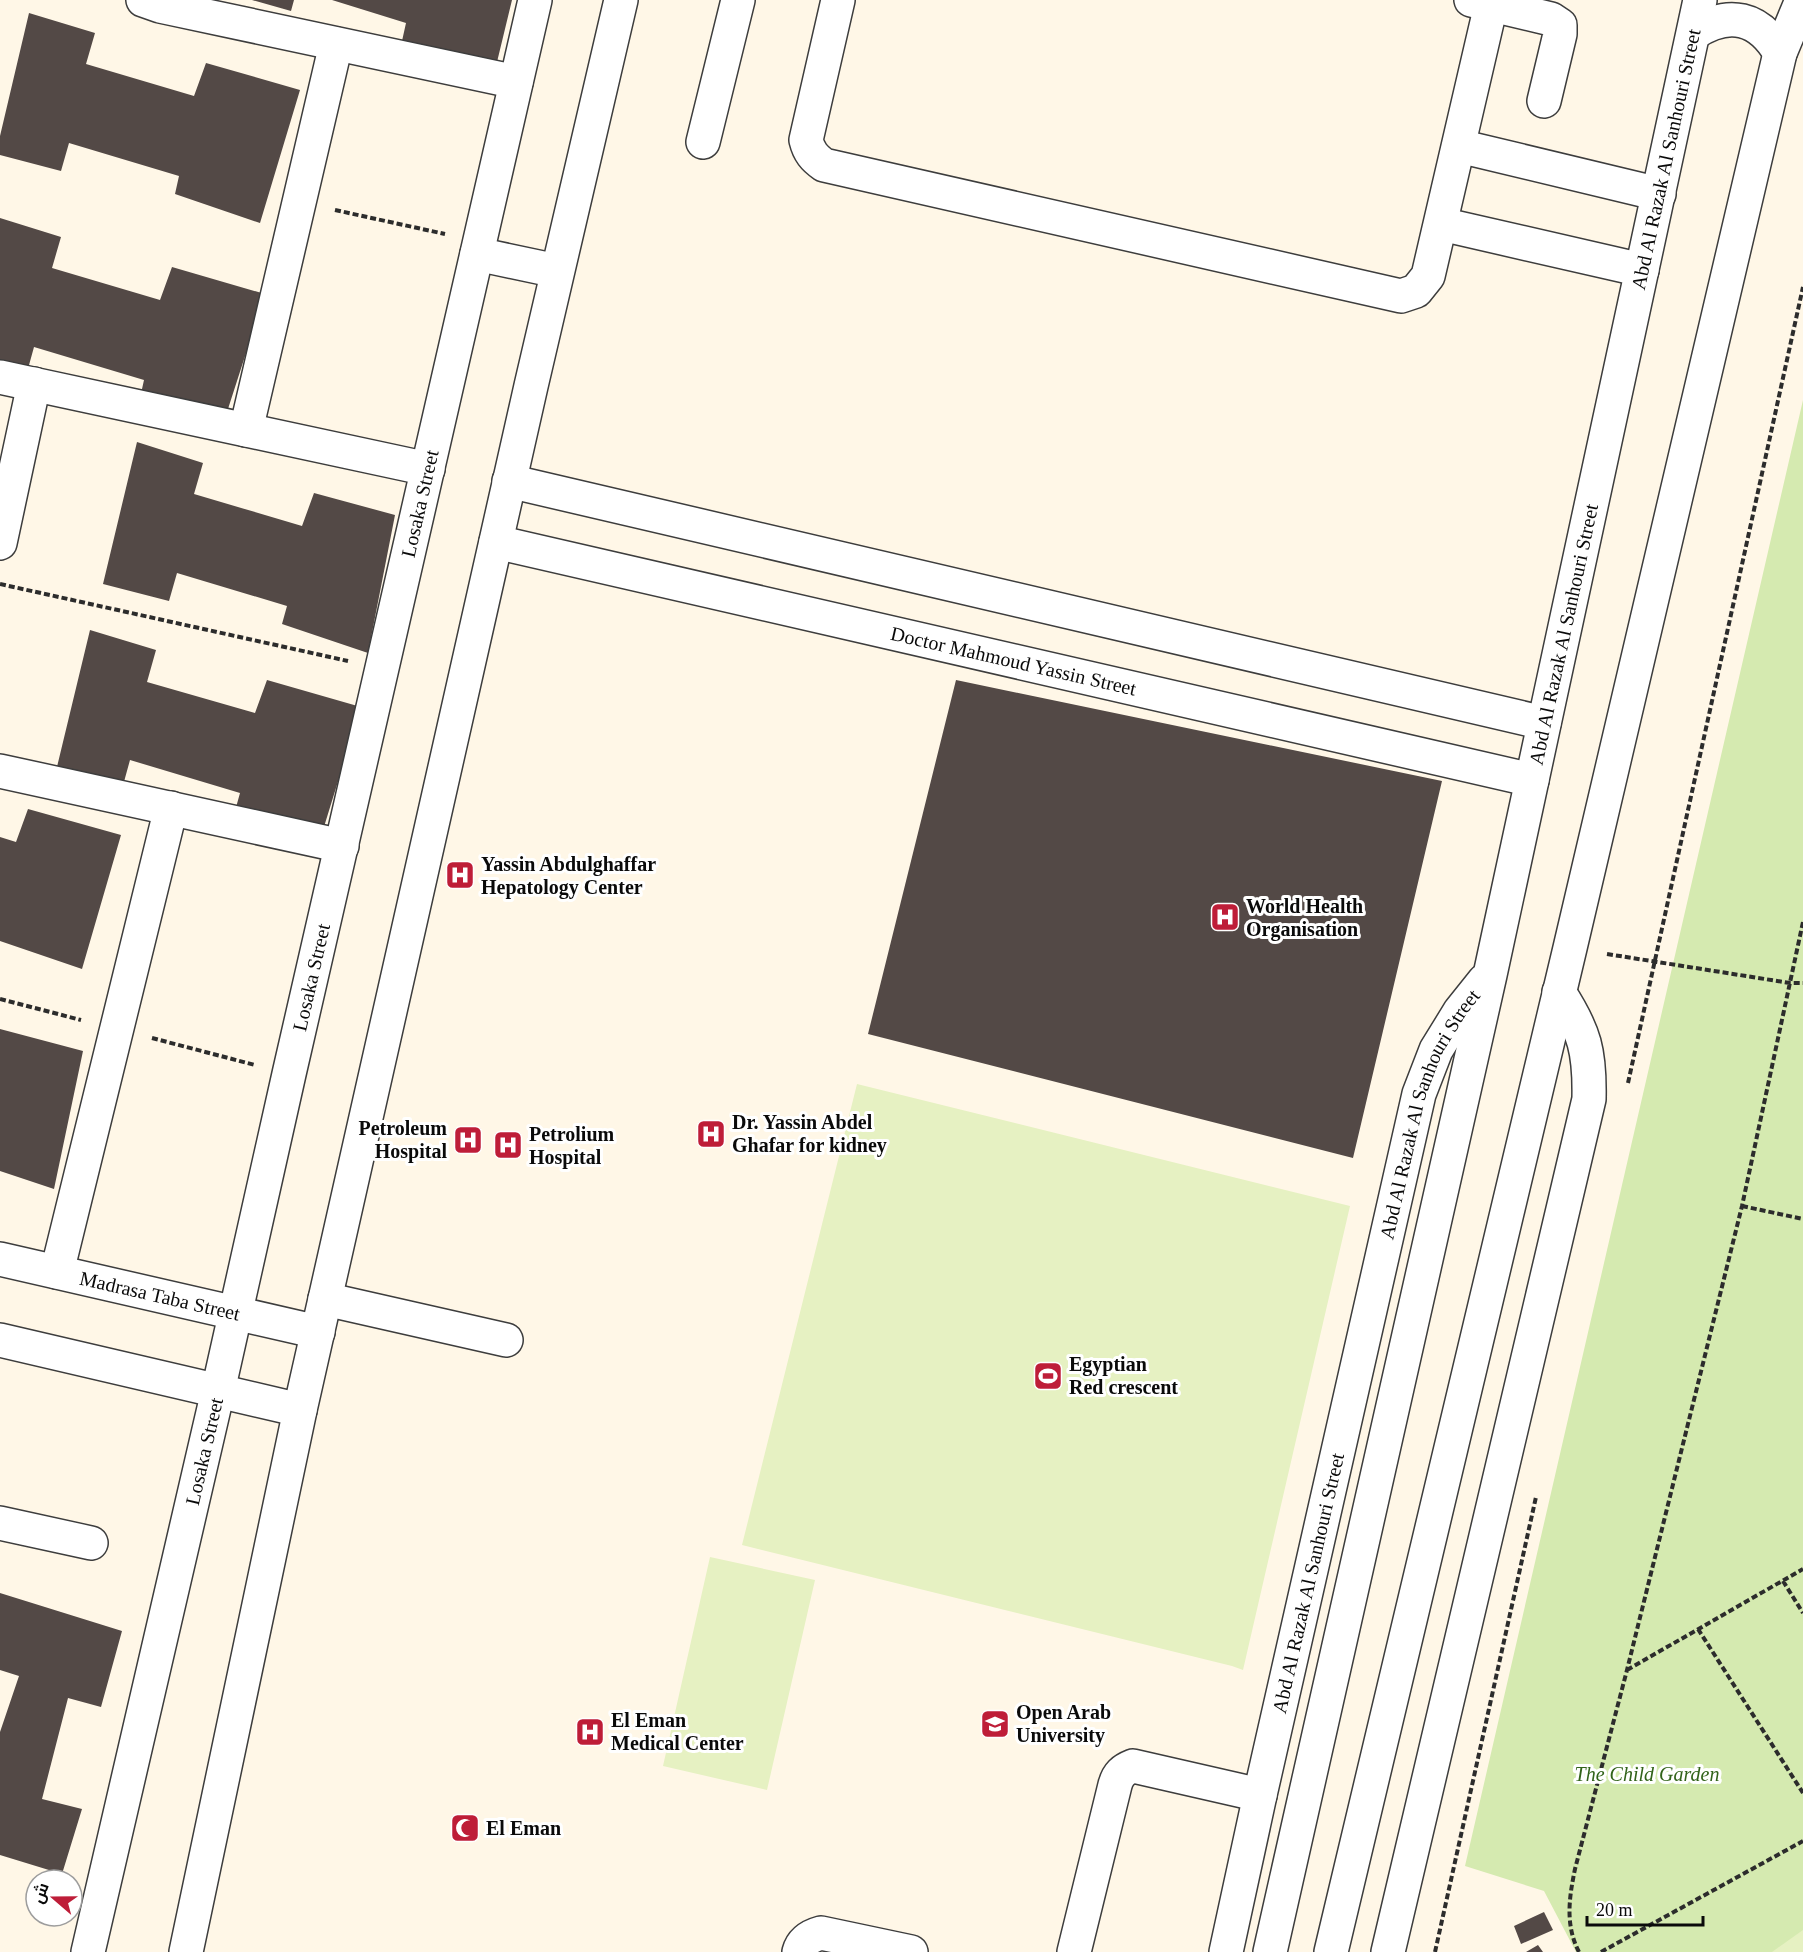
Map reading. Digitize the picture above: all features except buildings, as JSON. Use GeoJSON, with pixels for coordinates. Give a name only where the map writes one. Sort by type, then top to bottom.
{"type":"FeatureCollection","features":[{"type":"Feature","properties":{"kind":"street"},"geometry":{"type":"LineString","coordinates":[[143,0],[516,82]]}},
{"type":"Feature","properties":{"kind":"street","name":"Losaka Street"},"geometry":{"type":"LineString","coordinates":[[88,1952],[535,0]]}},
{"type":"Feature","properties":{"kind":"street"},"geometry":{"type":"LineString","coordinates":[[186,1952],[300,1410],[509,481],[621,0]]}},
{"type":"Feature","properties":{"kind":"street"},"geometry":{"type":"LineString","coordinates":[[703,142],[738,0]]}},
{"type":"Feature","properties":{"kind":"street"},"geometry":{"type":"LineString","coordinates":[[838,0],[806,140],[815,159],[824,165],[1401,296],[1416,291],[1428,276],[1459,146],[1480,2],[1551,19],[1560,25],[1560,34],[1544,101]]}},
{"type":"Feature","properties":{"kind":"street","name":"Abd Al Razak Al Sanhouri Street"},"geometry":{"type":"LineString","coordinates":[[1226,1952],[1419,1094],[1436,1050],[1460,1011],[1490,975],[1700,0]]}},
{"type":"Feature","properties":{"kind":"street"},"geometry":{"type":"LineString","coordinates":[[1331,1952],[1780,53],[1802,0]]}},
{"type":"Feature","properties":{"kind":"street"},"geometry":{"type":"LineString","coordinates":[[1694,33],[1708,23],[1725,19],[1742,20],[1758,27],[1771,38],[1780,53]]}},
{"type":"Feature","properties":{"kind":"street"},"geometry":{"type":"LineString","coordinates":[[246,430],[336,44]]}},
{"type":"Feature","properties":{"kind":"street"},"geometry":{"type":"LineString","coordinates":[[1459,146],[1659,194]]}},
{"type":"Feature","properties":{"kind":"street"},"geometry":{"type":"LineString","coordinates":[[1441,224],[1642,270]]}},
{"type":"Feature","properties":{"kind":"street"},"geometry":{"type":"LineString","coordinates":[[479,248],[557,271]]}},
{"type":"Feature","properties":{"kind":"street"},"geometry":{"type":"LineString","coordinates":[[0,377],[428,469]]}},
{"type":"Feature","properties":{"kind":"street"},"geometry":{"type":"LineString","coordinates":[[0,543],[34,384]]}},
{"type":"Feature","properties":{"kind":"street"},"geometry":{"type":"LineString","coordinates":[[509,481],[1544,723]]}},
{"type":"Feature","properties":{"kind":"street","name":"Doctor Mahmoud Yassin Street"},"geometry":{"type":"LineString","coordinates":[[496,542],[1532,780]]}},
{"type":"Feature","properties":{"kind":"street"},"geometry":{"type":"LineString","coordinates":[[0,771],[342,846]]}},
{"type":"Feature","properties":{"kind":"street"},"geometry":{"type":"LineString","coordinates":[[57,1272],[171,808]]}},
{"type":"Feature","properties":{"kind":"street"},"geometry":{"type":"LineString","coordinates":[[1270,1952],[1490,975]]}},
{"type":"Feature","properties":{"kind":"street"},"geometry":{"type":"LineString","coordinates":[[1388,1952],[1588,1099],[1589,1071],[1585,1043],[1575,1016],[1559,992]]}},
{"type":"Feature","properties":{"kind":"street","name":"Madrasa Taba Street"},"geometry":{"type":"LineString","coordinates":[[0,1258],[318,1332]]}},
{"type":"Feature","properties":{"kind":"street"},"geometry":{"type":"LineString","coordinates":[[325,1299],[506,1340]]}},
{"type":"Feature","properties":{"kind":"street"},"geometry":{"type":"LineString","coordinates":[[0,1340],[300,1410]]}},
{"type":"Feature","properties":{"kind":"street"},"geometry":{"type":"LineString","coordinates":[[0,1523],[92,1543]]}},
{"type":"Feature","properties":{"kind":"street"},"geometry":{"type":"LineString","coordinates":[[1074,1952],[1115,1785],[1124,1769],[1133,1766],[1143,1767],[1260,1795]]}},
{"type":"Feature","properties":{"kind":"street"},"geometry":{"type":"LineString","coordinates":[[799,1952],[805,1941],[820,1933],[911,1952]]}},
{"type":"Feature","properties":{"kind":"path"},"geometry":{"type":"LineString","coordinates":[[299,201],[479,248]]}},
{"type":"Feature","properties":{"kind":"path"},"geometry":{"type":"LineString","coordinates":[[0,584],[383,668]]}},
{"type":"Feature","properties":{"kind":"path"},"geometry":{"type":"LineString","coordinates":[[1579,1952],[1569,1921],[1571,1887],[1742,1206],[1803,922]]}},
{"type":"Feature","properties":{"kind":"path"},"geometry":{"type":"LineString","coordinates":[[1570,948],[1790,983],[1803,983]]}},
{"type":"Feature","properties":{"kind":"path"},"geometry":{"type":"LineString","coordinates":[[1742,1206],[1803,1219]]}},
{"type":"Feature","properties":{"kind":"path"},"geometry":{"type":"LineString","coordinates":[[1627,1670],[1803,1569]]}},
{"type":"Feature","properties":{"kind":"path"},"geometry":{"type":"LineString","coordinates":[[1783,1581],[1803,1613]]}},
{"type":"Feature","properties":{"kind":"path"},"geometry":{"type":"LineString","coordinates":[[1698,1629],[1803,1792]]}},
{"type":"Feature","properties":{"kind":"path"},"geometry":{"type":"LineString","coordinates":[[1601,1952],[1803,1841]]}},
{"type":"Feature","properties":{"kind":"green space","name":"The Child Garden"},"geometry":{"type":"Polygon","coordinates":[[[1803,400],[1803,1952],[1576,1952],[1544,1891],[1465,1866],[1803,400]]]}},
{"type":"Feature","properties":{"kind":"green space","name":"Egyptian Red crescent"},"geometry":{"type":"Polygon","coordinates":[[[857,1084],[1350,1206],[1243,1670],[742,1545],[857,1084]]]}},
{"type":"Feature","properties":{"kind":"green space"},"geometry":{"type":"Polygon","coordinates":[[[710,1557],[815,1580],[767,1790],[663,1766],[710,1557]]]}},
{"type":"Feature","properties":{"kind":"green space"},"geometry":{"type":"Polygon","coordinates":[[[1803,1930],[1803,1952],[1772,1952],[1803,1930]]]}},
{"type":"Feature","properties":{"kind":"place","name":"Yassin Abdulghaffar Hepatology Center"},"geometry":{"type":"Point","coordinates":[460,875]}},
{"type":"Feature","properties":{"kind":"place","name":"World Health Organisation"},"geometry":{"type":"Point","coordinates":[1225,917]}},
{"type":"Feature","properties":{"kind":"place","name":"Dr. Yassin Abdel Ghafar for kidney"},"geometry":{"type":"Point","coordinates":[711,1134]}},
{"type":"Feature","properties":{"kind":"place","name":"Petroleum Hospital"},"geometry":{"type":"Point","coordinates":[468,1140]}},
{"type":"Feature","properties":{"kind":"place","name":"Petrolium Hospital"},"geometry":{"type":"Point","coordinates":[508,1145]}},
{"type":"Feature","properties":{"kind":"place","name":"Egyptian Red crescent"},"geometry":{"type":"Point","coordinates":[1048,1376]}},
{"type":"Feature","properties":{"kind":"place","name":"Open Arab University"},"geometry":{"type":"Point","coordinates":[995,1724]}},
{"type":"Feature","properties":{"kind":"place","name":"El Eman Medical Center"},"geometry":{"type":"Point","coordinates":[590,1732]}},
{"type":"Feature","properties":{"kind":"place","name":"El Eman"},"geometry":{"type":"Point","coordinates":[465,1828]}}]}
